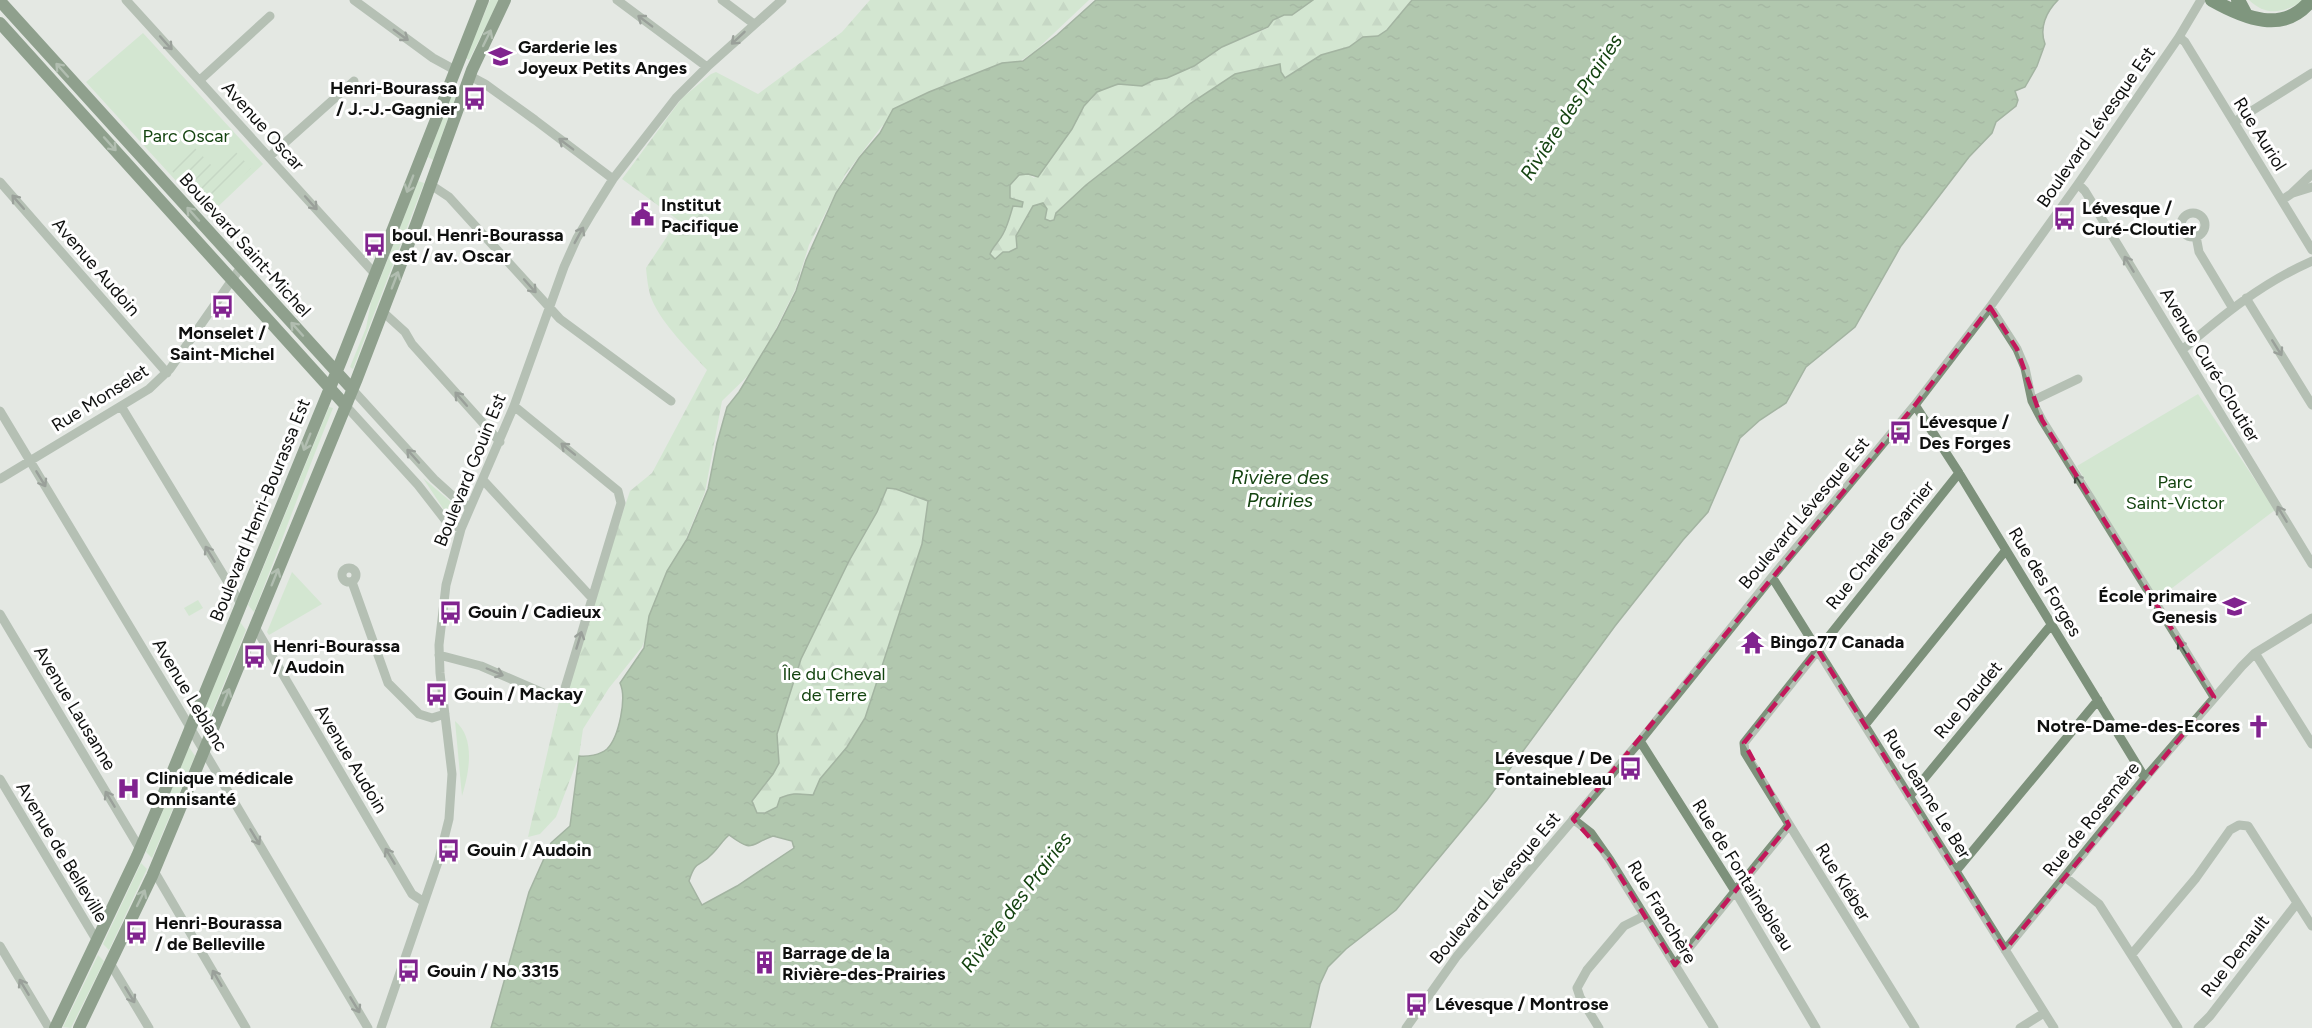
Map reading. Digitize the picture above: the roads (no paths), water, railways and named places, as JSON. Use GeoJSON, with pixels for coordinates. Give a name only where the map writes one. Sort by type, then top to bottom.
{"type":"FeatureCollection","features":[{"type":"Feature","properties":{"kind":"highway"},"geometry":{"type":"LineString","coordinates":[[2212,0],[2237,14],[2266,21],[2285,20],[2297,14],[2311,0]]}},
{"type":"Feature","properties":{"kind":"highway"},"geometry":{"type":"LineString","coordinates":[[2238,0],[2246,15]]}},
{"type":"Feature","properties":{"kind":"main road","name":"Boulevard Henri-Bourassa Est"},"geometry":{"type":"LineString","coordinates":[[55,1028],[140,849],[191,728],[330,388],[483,0]]}},
{"type":"Feature","properties":{"kind":"main road"},"geometry":{"type":"LineString","coordinates":[[79,1028],[154,871],[204,751],[346,406],[470,76],[505,0]]}},
{"type":"Feature","properties":{"kind":"main road","name":"Boulevard Saint-Michel"},"geometry":{"type":"LineString","coordinates":[[0,1],[352,389]]}},
{"type":"Feature","properties":{"kind":"main road","name":"Boulevard Saint-Michel"},"geometry":{"type":"LineString","coordinates":[[0,23],[346,406]]}},
{"type":"Feature","properties":{"kind":"street"},"geometry":{"type":"LineString","coordinates":[[354,0],[433,58],[454,70]]}},
{"type":"Feature","properties":{"kind":"street"},"geometry":{"type":"LineString","coordinates":[[617,0],[707,67]]}},
{"type":"Feature","properties":{"kind":"street"},"geometry":{"type":"LineString","coordinates":[[722,0],[754,24]]}},
{"type":"Feature","properties":{"kind":"street","name":"Boulevard Gouin Est"},"geometry":{"type":"LineString","coordinates":[[381,1028],[445,838],[450,809],[452,774],[439,655],[446,585],[461,529],[500,442],[564,267],[577,238],[613,179],[676,98],[782,0]]}},
{"type":"Feature","properties":{"kind":"street","name":"Boulevard Lévesque Est"},"geometry":{"type":"LineString","coordinates":[[1407,1028],[1457,956],[1640,741],[1915,405],[1990,307],[2078,184],[2179,37],[2201,0]]}},
{"type":"Feature","properties":{"kind":"street","name":"Avenue Oscar"},"geometry":{"type":"LineString","coordinates":[[130,1],[375,274]]}},
{"type":"Feature","properties":{"kind":"street"},"geometry":{"type":"LineString","coordinates":[[200,80],[270,16]]}},
{"type":"Feature","properties":{"kind":"street","name":"Rue Auriol"},"geometry":{"type":"LineString","coordinates":[[2179,37],[2185,42],[2312,250]]}},
{"type":"Feature","properties":{"kind":"street"},"geometry":{"type":"LineString","coordinates":[[2234,122],[2312,73]]}},
{"type":"Feature","properties":{"kind":"street"},"geometry":{"type":"LineString","coordinates":[[470,76],[535,120],[613,179]]}},
{"type":"Feature","properties":{"kind":"street"},"geometry":{"type":"LineString","coordinates":[[269,157],[354,81]]}},
{"type":"Feature","properties":{"kind":"street"},"geometry":{"type":"LineString","coordinates":[[2282,200],[2312,174]]}},
{"type":"Feature","properties":{"kind":"street","name":"Avenue Audoin"},"geometry":{"type":"LineString","coordinates":[[0,182],[167,373]]}},
{"type":"Feature","properties":{"kind":"street","name":"Avenue Curé-Cloutier"},"geometry":{"type":"LineString","coordinates":[[2078,184],[2085,191],[2312,564]]}},
{"type":"Feature","properties":{"kind":"street"},"geometry":{"type":"LineString","coordinates":[[430,185],[449,197],[550,309],[671,401]]}},
{"type":"Feature","properties":{"kind":"street"},"geometry":{"type":"LineString","coordinates":[[2291,194],[2312,187]]}},
{"type":"Feature","properties":{"kind":"street"},"geometry":{"type":"LineString","coordinates":[[2196,236],[2199,252],[2232,307]]}},
{"type":"Feature","properties":{"kind":"street"},"geometry":{"type":"LineString","coordinates":[[2182,350],[2232,307],[2270,283],[2312,261]]}},
{"type":"Feature","properties":{"kind":"street","name":"Rue Monselet"},"geometry":{"type":"LineString","coordinates":[[0,479],[149,389],[167,373],[241,267]]}},
{"type":"Feature","properties":{"kind":"street"},"geometry":{"type":"LineString","coordinates":[[2246,298],[2312,405]]}},
{"type":"Feature","properties":{"kind":"street"},"geometry":{"type":"LineString","coordinates":[[1990,307],[2017,349],[2025,368],[2032,401],[2042,420],[2214,697]]}},
{"type":"Feature","properties":{"kind":"street"},"geometry":{"type":"LineString","coordinates":[[383,312],[405,332],[412,344],[500,442]]}},
{"type":"Feature","properties":{"kind":"street"},"geometry":{"type":"LineString","coordinates":[[2032,401],[2078,379]]}},
{"type":"Feature","properties":{"kind":"street","name":"Boulevard Saint-Michel"},"geometry":{"type":"LineString","coordinates":[[352,389],[434,479],[470,508]]}},
{"type":"Feature","properties":{"kind":"street","name":"Rue des Forges"},"geometry":{"type":"LineString","coordinates":[[1915,405],[2145,778]]}},
{"type":"Feature","properties":{"kind":"street"},"geometry":{"type":"LineString","coordinates":[[121,406],[241,604]]}},
{"type":"Feature","properties":{"kind":"street","name":"Boulevard Saint-Michel"},"geometry":{"type":"LineString","coordinates":[[346,406],[418,485],[445,519],[461,529]]}},
{"type":"Feature","properties":{"kind":"street"},"geometry":{"type":"LineString","coordinates":[[439,655],[481,666],[550,696],[561,695],[621,503],[621,496],[613,486],[514,406]]}},
{"type":"Feature","properties":{"kind":"street","name":"Avenue Leblanc"},"geometry":{"type":"LineString","coordinates":[[0,411],[368,1028]]}},
{"type":"Feature","properties":{"kind":"street","name":"Rue Charles Garnier"},"geometry":{"type":"LineString","coordinates":[[1745,753],[1744,743],[1959,473]]}},
{"type":"Feature","properties":{"kind":"street"},"geometry":{"type":"LineString","coordinates":[[483,480],[592,598]]}},
{"type":"Feature","properties":{"kind":"street"},"geometry":{"type":"LineString","coordinates":[[1865,725],[2006,550]]}},
{"type":"Feature","properties":{"kind":"street","name":"Rue Jeanne Le Ber"},"geometry":{"type":"LineString","coordinates":[[1772,577],[2054,1028]]}},
{"type":"Feature","properties":{"kind":"street"},"geometry":{"type":"LineString","coordinates":[[352,582],[388,683],[418,714],[432,718],[445,714]]}},
{"type":"Feature","properties":{"kind":"street","name":"Avenue Lausanne"},"geometry":{"type":"LineString","coordinates":[[0,614],[140,849]]}},
{"type":"Feature","properties":{"kind":"street","name":"Rue de Rosemère"},"geometry":{"type":"LineString","coordinates":[[2005,950],[2214,697],[2255,653],[2312,618]]}},
{"type":"Feature","properties":{"kind":"street","name":"Rue Daudet"},"geometry":{"type":"LineString","coordinates":[[1910,797],[2051,625]]}},
{"type":"Feature","properties":{"kind":"street","name":"Avenue Audoin"},"geometry":{"type":"LineString","coordinates":[[255,627],[412,894],[424,902]]}},
{"type":"Feature","properties":{"kind":"street"},"geometry":{"type":"LineString","coordinates":[[2255,653],[2312,744]]}},
{"type":"Feature","properties":{"kind":"street"},"geometry":{"type":"LineString","coordinates":[[1956,871],[2097,700]]}},
{"type":"Feature","properties":{"kind":"street","name":"Rue de Fontainebleau"},"geometry":{"type":"LineString","coordinates":[[1640,741],[1735,891],[1816,1028]]}},
{"type":"Feature","properties":{"kind":"street","name":"Rue Kléber"},"geometry":{"type":"LineString","coordinates":[[1745,753],[1915,1028]]}},
{"type":"Feature","properties":{"kind":"street","name":"Avenue de Belleville"},"geometry":{"type":"LineString","coordinates":[[0,779],[97,941]]}},
{"type":"Feature","properties":{"kind":"street","name":"Rue Franchère"},"geometry":{"type":"LineString","coordinates":[[1573,819],[1591,833],[1604,851],[1714,1028]]}},
{"type":"Feature","properties":{"kind":"street"},"geometry":{"type":"LineString","coordinates":[[1675,965],[1789,825]]}},
{"type":"Feature","properties":{"kind":"street"},"geometry":{"type":"LineString","coordinates":[[2132,954],[2196,878],[2230,830],[2239,825],[2248,826],[2312,926]]}},
{"type":"Feature","properties":{"kind":"street"},"geometry":{"type":"LineString","coordinates":[[154,871],[246,1028]]}},
{"type":"Feature","properties":{"kind":"street"},"geometry":{"type":"LineString","coordinates":[[2065,877],[2099,904],[2178,1028]]}},
{"type":"Feature","properties":{"kind":"street","name":"Rue Denault"},"geometry":{"type":"LineString","coordinates":[[2198,1028],[2210,1016],[2297,903]]}},
{"type":"Feature","properties":{"kind":"street"},"geometry":{"type":"LineString","coordinates":[[1599,1028],[1577,988],[1587,970],[1624,926],[1644,916]]}},
{"type":"Feature","properties":{"kind":"street"},"geometry":{"type":"LineString","coordinates":[[0,946],[49,1028]]}},
{"type":"Feature","properties":{"kind":"street"},"geometry":{"type":"LineString","coordinates":[[110,963],[149,1028]]}},
{"type":"Feature","properties":{"kind":"street"},"geometry":{"type":"LineString","coordinates":[[2020,1028],[2044,1013]]}},
{"type":"Feature","properties":{"kind":"water","name":"Rivière des Prairies"},"geometry":{"type":"Polygon","coordinates":[[[1096,0],[1313,0],[1292,15],[1284,15],[1273,20],[1268,27],[1222,47],[1194,66],[1167,78],[1154,80],[1142,86],[1118,84],[1097,92],[1084,106],[1072,129],[1038,177],[1028,174],[1019,175],[1010,185],[1010,198],[1023,202],[1022,207],[1013,206],[1005,231],[990,254],[995,259],[1003,252],[1017,248],[1016,236],[1033,206],[1043,203],[1047,209],[1045,219],[1054,220],[1056,213],[1086,185],[1191,103],[1235,74],[1280,64],[1285,78],[1321,55],[1349,47],[1363,37],[1378,36],[1387,30],[1412,0],[2058,0],[2050,10],[2043,26],[2045,44],[2037,66],[2025,87],[2015,91],[2018,100],[2016,106],[1996,122],[1992,133],[1969,157],[1901,246],[1855,327],[1806,367],[1786,403],[1760,420],[1740,438],[1708,512],[1615,626],[1487,800],[1396,910],[1346,949],[1328,967],[1320,984],[1310,1028],[491,1028],[529,892],[551,843],[570,826],[579,756],[604,751],[615,736],[621,717],[623,698],[620,683],[644,648],[649,616],[667,571],[687,539],[708,489],[727,407],[739,392],[777,329],[796,291],[806,260],[836,193],[859,158],[880,133],[893,109],[1002,63],[1023,61],[1057,35],[1096,0]],[[887,488],[877,512],[849,561],[801,659],[777,734],[779,763],[752,801],[757,813],[765,813],[777,807],[780,798],[785,796],[813,795],[820,779],[847,747],[865,718],[922,544],[928,501],[887,488]],[[729,835],[709,858],[696,866],[689,881],[702,905],[737,886],[794,848],[792,841],[773,836],[747,846],[729,835]]]}},
{"type":"Feature","properties":{"kind":"place","name":"Garderie les Joyeux Petits Anges"},"geometry":{"type":"Point","coordinates":[500,57]}},
{"type":"Feature","properties":{"kind":"place","name":"Henri-Bourassa / J.-J.-Gagnier"},"geometry":{"type":"Point","coordinates":[475,98]}},
{"type":"Feature","properties":{"kind":"place","name":"Institut Pacifique"},"geometry":{"type":"Point","coordinates":[643,215]}},
{"type":"Feature","properties":{"kind":"place","name":"Lévesque / Curé-Cloutier"},"geometry":{"type":"Point","coordinates":[2064,218]}},
{"type":"Feature","properties":{"kind":"place","name":"boul. Henri-Bourassa est / av. Oscar"},"geometry":{"type":"Point","coordinates":[374,245]}},
{"type":"Feature","properties":{"kind":"place","name":"Monselet / Saint-Michel"},"geometry":{"type":"Point","coordinates":[222,307]}},
{"type":"Feature","properties":{"kind":"place","name":"Lévesque / Des Forges"},"geometry":{"type":"Point","coordinates":[1901,432]}},
{"type":"Feature","properties":{"kind":"place","name":"École primaire Genesis"},"geometry":{"type":"Point","coordinates":[2235,606]}},
{"type":"Feature","properties":{"kind":"place","name":"Gouin / Cadieux"},"geometry":{"type":"Point","coordinates":[450,612]}},
{"type":"Feature","properties":{"kind":"place","name":"Bingo77 Canada"},"geometry":{"type":"Point","coordinates":[1752,642]}},
{"type":"Feature","properties":{"kind":"place","name":"Henri-Bourassa / Audoin"},"geometry":{"type":"Point","coordinates":[255,656]}},
{"type":"Feature","properties":{"kind":"place","name":"Gouin / Mackay"},"geometry":{"type":"Point","coordinates":[436,694]}},
{"type":"Feature","properties":{"kind":"place","name":"Notre-Dame-des-Ecores"},"geometry":{"type":"Point","coordinates":[2258,726]}},
{"type":"Feature","properties":{"kind":"place","name":"Lévesque / De Fontainebleau"},"geometry":{"type":"Point","coordinates":[1630,768]}},
{"type":"Feature","properties":{"kind":"place","name":"Clinique médicale Omnisanté"},"geometry":{"type":"Point","coordinates":[128,788]}},
{"type":"Feature","properties":{"kind":"place","name":"Gouin / Audoin"},"geometry":{"type":"Point","coordinates":[449,850]}},
{"type":"Feature","properties":{"kind":"place","name":"Henri-Bourassa / de Belleville"},"geometry":{"type":"Point","coordinates":[137,933]}},
{"type":"Feature","properties":{"kind":"place","name":"Barrage de la Rivière-des-Prairies"},"geometry":{"type":"Point","coordinates":[764,963]}},
{"type":"Feature","properties":{"kind":"place","name":"Gouin / No 3315"},"geometry":{"type":"Point","coordinates":[409,971]}},
{"type":"Feature","properties":{"kind":"place","name":"Lévesque / Montrose"},"geometry":{"type":"Point","coordinates":[1417,1004]}},
{"type":"Feature","properties":{"kind":"park label","name":"Parc Oscar"},"geometry":{"type":"Point","coordinates":[186,136]}},
{"type":"Feature","properties":{"kind":"park label","name":"Parc Saint-Victor"},"geometry":{"type":"Point","coordinates":[2175,492]}},
{"type":"Feature","properties":{"kind":"park label","name":"Île du Cheval de Terre"},"geometry":{"type":"Point","coordinates":[834,684]}}]}
